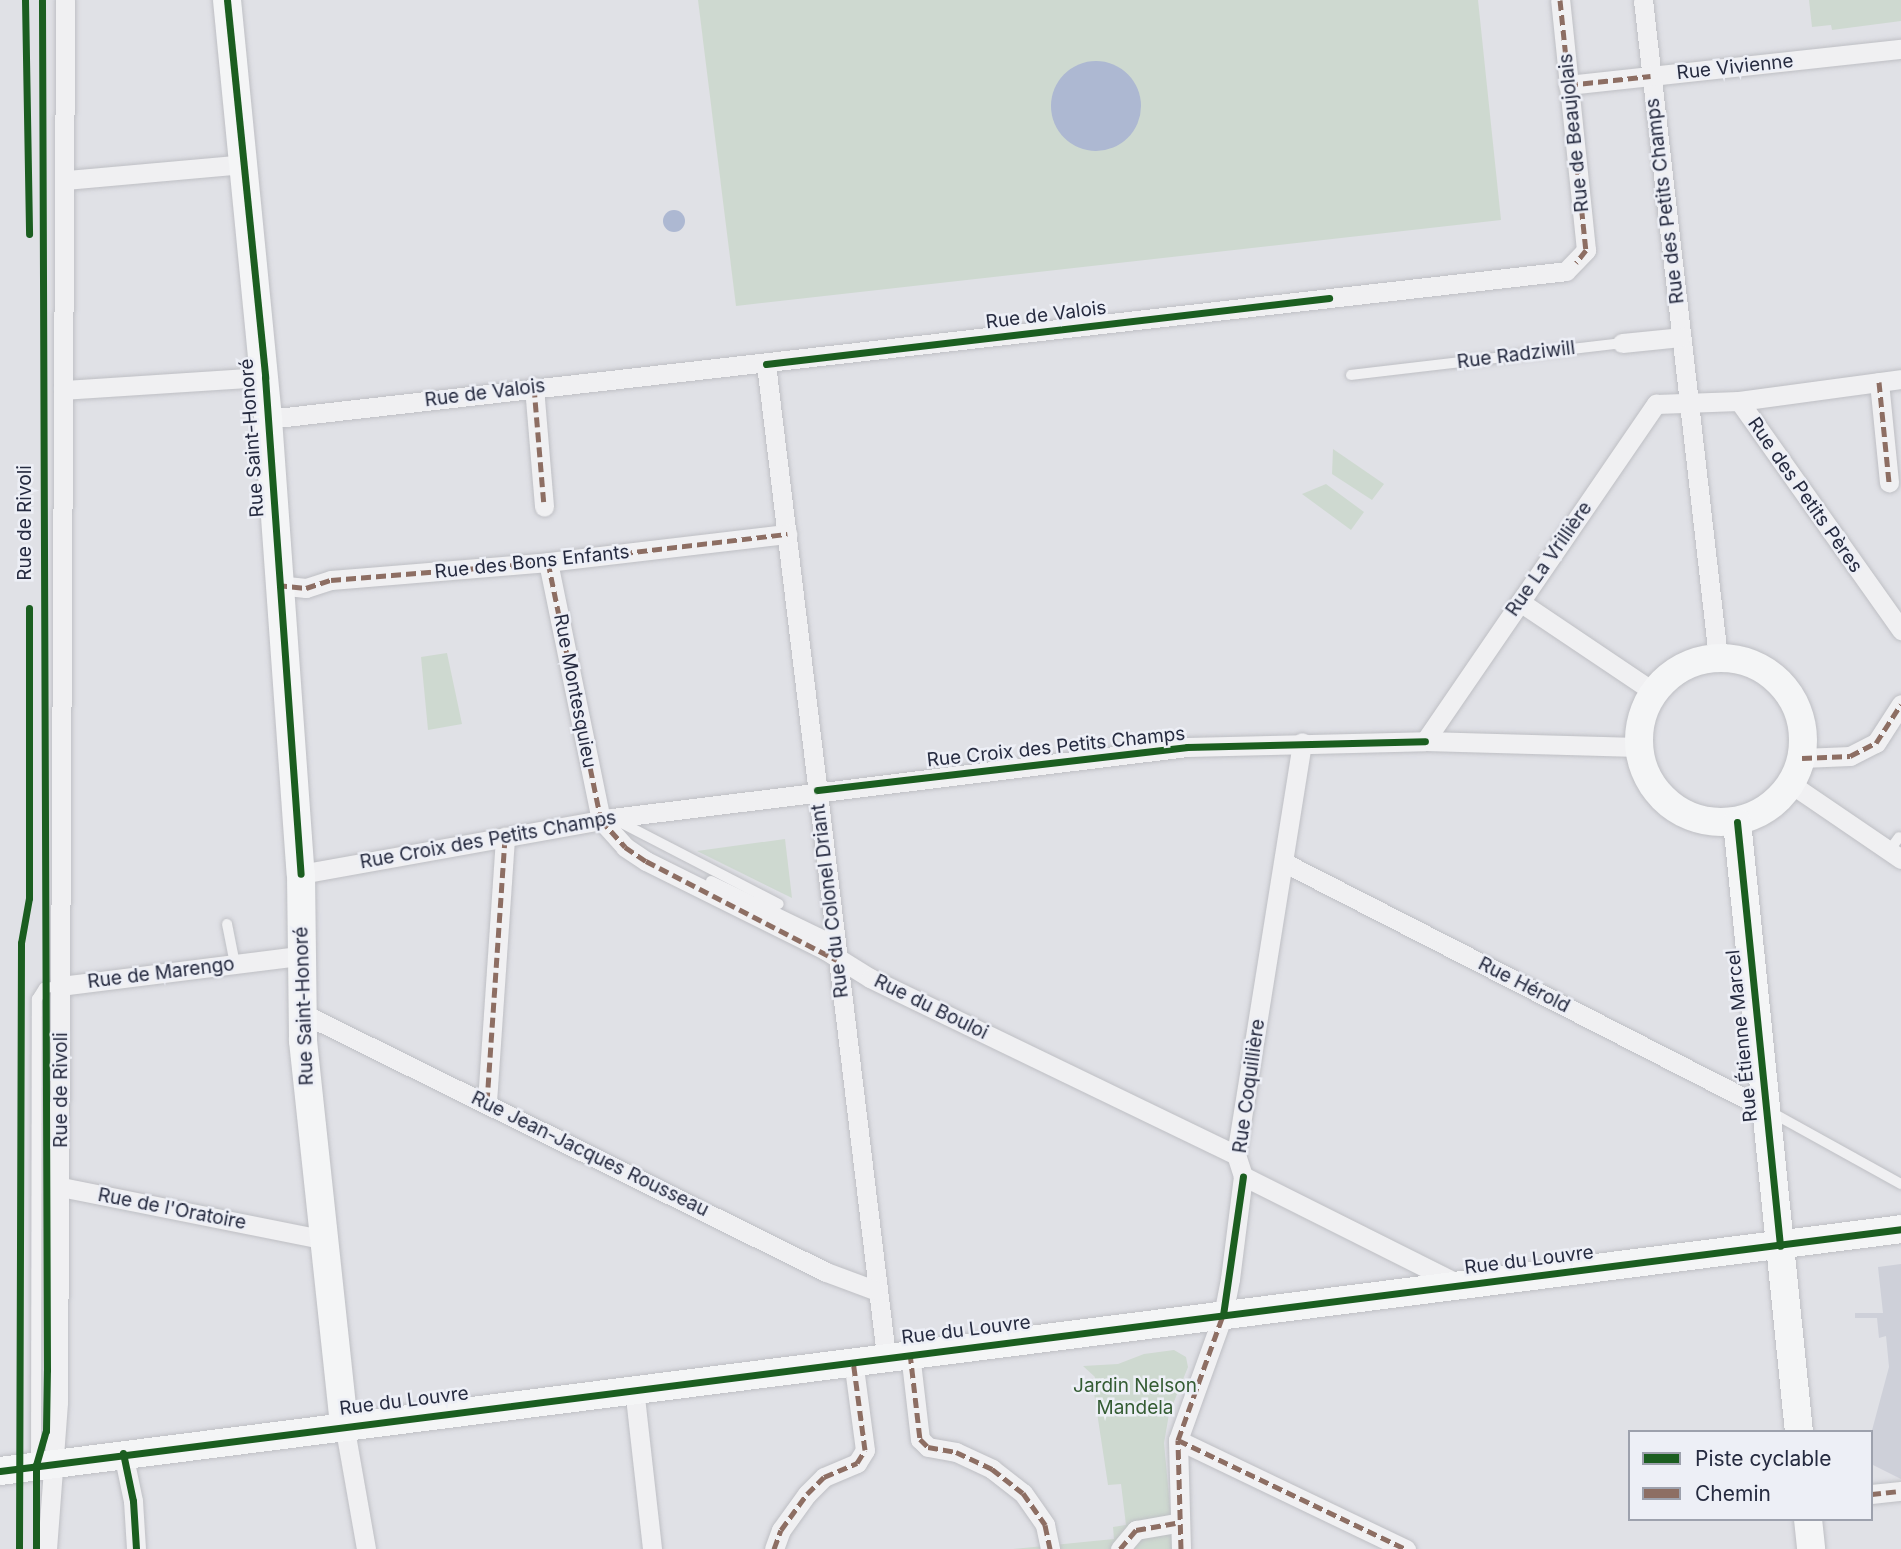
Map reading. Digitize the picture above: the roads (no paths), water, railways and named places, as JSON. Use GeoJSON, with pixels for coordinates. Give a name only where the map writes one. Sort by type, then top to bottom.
{"type":"FeatureCollection","features":[{"type":"Feature","properties":{"kind":"street","name":"Rue de Rivoli"},"geometry":{"type":"LineString","coordinates":[[47,1549],[45,1464],[61,1187],[53,987],[66,180],[65,0]]}},
{"type":"Feature","properties":{"kind":"street","name":"Rue Saint-Honoré"},"geometry":{"type":"LineString","coordinates":[[228,0],[265,377],[277,585],[301,874],[299,956],[304,1014],[303,1041],[322,1239],[344,1424],[366,1549]]}},
{"type":"Feature","properties":{"kind":"street","name":"Rue de Beaujolais"},"geometry":{"type":"LineString","coordinates":[[1560,0],[1586,250],[1576,263]]}},
{"type":"Feature","properties":{"kind":"street","name":"Rue des Petits Champs"},"geometry":{"type":"LineString","coordinates":[[1643,0],[1717,657]]}},
{"type":"Feature","properties":{"kind":"street","name":"Rue Vivienne"},"geometry":{"type":"LineString","coordinates":[[1568,86],[1901,49]]}},
{"type":"Feature","properties":{"kind":"street"},"geometry":{"type":"LineString","coordinates":[[66,180],[245,164]]}},
{"type":"Feature","properties":{"kind":"street","name":"Rue de Valois"},"geometry":{"type":"LineString","coordinates":[[268,419],[534,387],[766,364],[1534,277],[1566,271],[1576,263]]}},
{"type":"Feature","properties":{"kind":"street","name":"Rue Radziwill"},"geometry":{"type":"LineString","coordinates":[[1622,343],[1681,337]]}},
{"type":"Feature","properties":{"kind":"street","name":"Rue du Colonel Driant"},"geometry":{"type":"LineString","coordinates":[[766,364],[877,1291],[898,1354],[920,1439],[928,1447],[956,1452],[992,1469],[1023,1493],[1045,1525],[1050,1549]]}},
{"type":"Feature","properties":{"kind":"street"},"geometry":{"type":"LineString","coordinates":[[63,390],[265,377]]}},
{"type":"Feature","properties":{"kind":"street"},"geometry":{"type":"LineString","coordinates":[[1739,401],[1901,379]]}},
{"type":"Feature","properties":{"kind":"street"},"geometry":{"type":"LineString","coordinates":[[1879,383],[1889,483]]}},
{"type":"Feature","properties":{"kind":"street"},"geometry":{"type":"LineString","coordinates":[[534,387],[544,507]]}},
{"type":"Feature","properties":{"kind":"street","name":"Rue des Petits Pères"},"geometry":{"type":"LineString","coordinates":[[1688,401],[1739,401],[1894,605],[1901,630]]}},
{"type":"Feature","properties":{"kind":"street","name":"Rue La Vrillière"},"geometry":{"type":"LineString","coordinates":[[1425,740],[1656,404],[1688,401]]}},
{"type":"Feature","properties":{"kind":"street","name":"Rue des Bons Enfants"},"geometry":{"type":"LineString","coordinates":[[277,585],[306,588],[331,580],[548,562],[787,534]]}},
{"type":"Feature","properties":{"kind":"street","name":"Rue Montesquieu"},"geometry":{"type":"LineString","coordinates":[[548,562],[607,819]]}},
{"type":"Feature","properties":{"kind":"street"},"geometry":{"type":"LineString","coordinates":[[1520,602],[1654,692]]}},
{"type":"Feature","properties":{"kind":"street"},"geometry":{"type":"LineString","coordinates":[[1717,657],[1757,666],[1781,683],[1796,705],[1803,728],[1802,758],[1791,784],[1766,810],[1737,822],[1710,822],[1678,811],[1649,781],[1639,747],[1640,722],[1654,692],[1678,669],[1717,657]]}},
{"type":"Feature","properties":{"kind":"street"},"geometry":{"type":"LineString","coordinates":[[1802,758],[1850,755],[1876,743],[1901,705]]}},
{"type":"Feature","properties":{"kind":"street","name":"Rue Croix des Petits Champs"},"geometry":{"type":"LineString","coordinates":[[301,874],[607,819],[817,790],[1187,747],[1425,740],[1639,747]]}},
{"type":"Feature","properties":{"kind":"street","name":"Rue Coquillière"},"geometry":{"type":"LineString","coordinates":[[1181,1549],[1178,1440],[1223,1315],[1242,1175],[1236,1155],[1302,742]]}},
{"type":"Feature","properties":{"kind":"street"},"geometry":{"type":"LineString","coordinates":[[1791,784],[1896,849]]}},
{"type":"Feature","properties":{"kind":"street","name":"Rue du Bouloi"},"geometry":{"type":"LineString","coordinates":[[607,819],[646,861],[836,951],[1236,1155]]}},
{"type":"Feature","properties":{"kind":"street","name":"Rue Étienne Marcel"},"geometry":{"type":"LineString","coordinates":[[1737,822],[1799,1430]]}},
{"type":"Feature","properties":{"kind":"street"},"geometry":{"type":"LineString","coordinates":[[487,1102],[505,837]]}},
{"type":"Feature","properties":{"kind":"street","name":"Rue Hérold"},"geometry":{"type":"LineString","coordinates":[[1284,863],[1764,1108]]}},
{"type":"Feature","properties":{"kind":"street","name":"Rue de Marengo"},"geometry":{"type":"LineString","coordinates":[[53,987],[299,956]]}},
{"type":"Feature","properties":{"kind":"street","name":"Rue Jean-Jacques Rousseau"},"geometry":{"type":"LineString","coordinates":[[304,1014],[487,1102],[826,1272],[877,1291]]}},
{"type":"Feature","properties":{"kind":"street"},"geometry":{"type":"LineString","coordinates":[[1242,1175],[1459,1284]]}},
{"type":"Feature","properties":{"kind":"street","name":"Rue de l'Oratoire"},"geometry":{"type":"LineString","coordinates":[[61,1187],[322,1239]]}},
{"type":"Feature","properties":{"kind":"street","name":"Rue du Louvre"},"geometry":{"type":"LineString","coordinates":[[0,1471],[344,1424],[1901,1229]]}},
{"type":"Feature","properties":{"kind":"street"},"geometry":{"type":"LineString","coordinates":[[774,1549],[781,1530],[807,1494],[824,1477],[857,1462],[865,1450],[853,1360]]}},
{"type":"Feature","properties":{"kind":"street"},"geometry":{"type":"LineString","coordinates":[[634,1388],[652,1549]]}},
{"type":"Feature","properties":{"kind":"street"},"geometry":{"type":"LineString","coordinates":[[1178,1440],[1406,1549]]}},
{"type":"Feature","properties":{"kind":"street"},"geometry":{"type":"LineString","coordinates":[[123,1453],[133,1501],[136,1549]]}},
{"type":"Feature","properties":{"kind":"street"},"geometry":{"type":"LineString","coordinates":[[1873,1494],[1901,1491]]}},
{"type":"Feature","properties":{"kind":"street"},"geometry":{"type":"LineString","coordinates":[[1808,1521],[1811,1549]]}},
{"type":"Feature","properties":{"kind":"street"},"geometry":{"type":"LineString","coordinates":[[1120,1549],[1136,1530],[1175,1523]]}},
{"type":"Feature","properties":{"kind":"lane","name":"Rue Radziwill"},"geometry":{"type":"LineString","coordinates":[[1351,375],[1622,343]]}},
{"type":"Feature","properties":{"kind":"lane"},"geometry":{"type":"LineString","coordinates":[[607,819],[779,904]]}},
{"type":"Feature","properties":{"kind":"lane"},"geometry":{"type":"LineString","coordinates":[[711,881],[836,951]]}},
{"type":"Feature","properties":{"kind":"lane"},"geometry":{"type":"LineString","coordinates":[[227,924],[236,964]]}},
{"type":"Feature","properties":{"kind":"lane","name":"Rue de Rivoli"},"geometry":{"type":"LineString","coordinates":[[45,1464],[37,999],[53,987]]}},
{"type":"Feature","properties":{"kind":"lane"},"geometry":{"type":"LineString","coordinates":[[1764,1108],[1901,1184]]}},
{"type":"Feature","properties":{"kind":"water"},"geometry":{"type":"Polygon","coordinates":[[[1096,61],[1113,65],[1128,74],[1137,89],[1141,106],[1137,123],[1128,138],[1113,147],[1096,151],[1079,147],[1064,138],[1055,123],[1051,106],[1055,89],[1064,74],[1079,65],[1096,61]]]}},
{"type":"Feature","properties":{"kind":"water"},"geometry":{"type":"Polygon","coordinates":[[[674,210],[682,213],[685,221],[682,229],[674,232],[666,229],[663,221],[666,213],[674,210]]]}},
{"type":"Feature","properties":{"kind":"park label","name":"Jardin Nelson Mandela"},"geometry":{"type":"Point","coordinates":[1135,1397]}}]}
